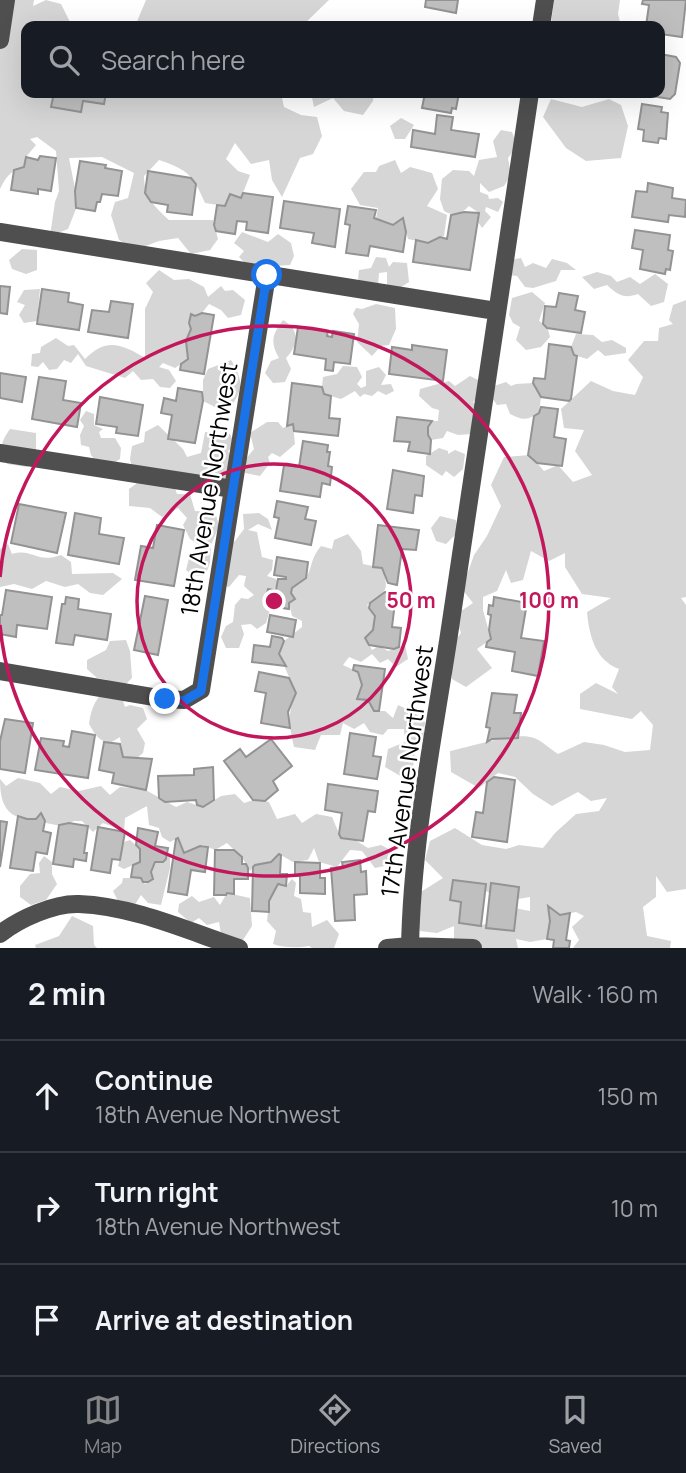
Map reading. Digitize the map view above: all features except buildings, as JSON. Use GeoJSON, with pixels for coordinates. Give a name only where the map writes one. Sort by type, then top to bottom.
{"type":"FeatureCollection","features":[{"type":"Feature","properties":{"kind":"street"},"geometry":{"type":"LineString","coordinates":[[0,40],[6,0]]}},
{"type":"Feature","properties":{"kind":"street"},"geometry":{"type":"LineString","coordinates":[[542,21],[545,0]]}},
{"type":"Feature","properties":{"kind":"street","name":"17th Avenue Northwest"},"geometry":{"type":"LineString","coordinates":[[410,947],[413,867],[421,801],[446,656],[529,98]]}},
{"type":"Feature","properties":{"kind":"street"},"geometry":{"type":"LineString","coordinates":[[0,232],[496,311]]}},
{"type":"Feature","properties":{"kind":"street","name":"18th Avenue Northwest"},"geometry":{"type":"LineString","coordinates":[[0,671],[184,701],[201,691],[267,275]]}},
{"type":"Feature","properties":{"kind":"street"},"geometry":{"type":"LineString","coordinates":[[0,453],[233,489]]}},
{"type":"Feature","properties":{"kind":"street"},"geometry":{"type":"LineString","coordinates":[[1,932],[35,913],[76,904],[114,908],[239,948]]}},
{"type":"Feature","properties":{"kind":"street"},"geometry":{"type":"LineString","coordinates":[[387,948],[473,948]]}},
{"type":"Feature","properties":{"kind":"shaded area"},"geometry":{"type":"Polygon","coordinates":[[[0,0],[34,0],[33,6],[46,0],[61,4],[70,21],[21,21],[21,98],[282,98],[284,107],[301,115],[317,117],[322,136],[313,154],[300,158],[282,197],[272,180],[269,160],[251,164],[235,143],[226,159],[238,171],[250,175],[241,198],[230,194],[225,206],[205,203],[188,175],[159,160],[144,176],[146,190],[159,210],[169,220],[213,220],[218,239],[210,250],[191,254],[178,238],[159,241],[135,250],[119,240],[111,215],[115,202],[128,198],[134,173],[102,157],[69,158],[78,204],[68,229],[50,236],[59,191],[56,151],[37,137],[30,139],[36,145],[26,157],[24,167],[9,175],[0,189],[0,0]]]}},
{"type":"Feature","properties":{"kind":"shaded area"},"geometry":{"type":"Polygon","coordinates":[[[146,0],[329,0],[307,21],[137,21],[146,0]]]}},
{"type":"Feature","properties":{"kind":"shaded area"},"geometry":{"type":"Polygon","coordinates":[[[554,0],[620,0],[620,21],[551,21],[554,0]]]}},
{"type":"Feature","properties":{"kind":"shaded area"},"geometry":{"type":"Polygon","coordinates":[[[312,98],[333,98],[314,107],[312,98]]]}},
{"type":"Feature","properties":{"kind":"shaded area"},"geometry":{"type":"Polygon","coordinates":[[[333,98],[373,98],[363,115],[344,111],[333,98]]]}},
{"type":"Feature","properties":{"kind":"shaded area"},"geometry":{"type":"Polygon","coordinates":[[[551,99],[582,107],[609,99],[621,105],[628,126],[621,158],[586,161],[566,148],[543,117],[551,99]]]}},
{"type":"Feature","properties":{"kind":"shaded area"},"geometry":{"type":"Polygon","coordinates":[[[401,118],[414,125],[405,139],[395,139],[390,126],[401,118]]]}},
{"type":"Feature","properties":{"kind":"shaded area"},"geometry":{"type":"Polygon","coordinates":[[[501,130],[512,132],[517,146],[508,158],[511,175],[504,186],[489,192],[480,183],[480,192],[488,195],[489,199],[498,198],[503,202],[498,212],[486,207],[485,211],[491,217],[482,228],[478,222],[479,213],[469,206],[458,214],[444,211],[440,199],[442,179],[453,170],[469,171],[474,176],[479,160],[497,157],[493,141],[501,130]]]}},
{"type":"Feature","properties":{"kind":"shaded area"},"geometry":{"type":"Polygon","coordinates":[[[395,160],[401,173],[410,167],[432,173],[438,189],[427,206],[447,215],[444,236],[428,243],[408,239],[403,219],[393,225],[376,219],[378,208],[360,205],[351,189],[364,172],[376,172],[379,166],[395,160]]]}},
{"type":"Feature","properties":{"kind":"shaded area"},"geometry":{"type":"Polygon","coordinates":[[[242,232],[268,242],[278,234],[291,243],[294,256],[290,265],[257,268],[245,263],[239,257],[244,251],[234,243],[242,232]]]}},
{"type":"Feature","properties":{"kind":"shaded area"},"geometry":{"type":"Polygon","coordinates":[[[22,249],[37,250],[37,270],[26,274],[12,269],[9,260],[22,249]]]}},
{"type":"Feature","properties":{"kind":"shaded area"},"geometry":{"type":"Polygon","coordinates":[[[376,257],[386,258],[389,267],[393,262],[407,263],[409,282],[398,289],[387,286],[387,272],[379,273],[378,286],[369,288],[358,279],[359,270],[371,268],[376,257]]]}},
{"type":"Feature","properties":{"kind":"shaded area"},"geometry":{"type":"Polygon","coordinates":[[[521,258],[525,267],[533,263],[546,268],[552,259],[567,263],[576,270],[561,270],[556,281],[533,288],[525,287],[517,276],[507,275],[509,260],[521,258]]]}},
{"type":"Feature","properties":{"kind":"shaded area"},"geometry":{"type":"Polygon","coordinates":[[[159,270],[174,280],[189,279],[204,287],[208,297],[221,286],[225,291],[233,290],[245,300],[241,315],[228,318],[221,310],[209,304],[202,313],[195,316],[191,314],[191,329],[186,341],[188,359],[175,368],[163,363],[159,367],[169,370],[176,381],[170,388],[160,387],[153,379],[141,380],[133,371],[125,378],[86,366],[78,354],[71,363],[64,360],[57,369],[49,370],[43,362],[38,367],[31,366],[32,354],[40,353],[41,347],[56,338],[68,346],[74,345],[85,359],[107,345],[121,346],[145,358],[145,309],[153,292],[146,283],[159,270]]]}},
{"type":"Feature","properties":{"kind":"shaded area"},"geometry":{"type":"Polygon","coordinates":[[[597,272],[611,276],[617,282],[630,277],[640,284],[655,274],[668,284],[664,302],[651,306],[638,294],[621,295],[607,285],[594,289],[582,277],[597,272]]]}},
{"type":"Feature","properties":{"kind":"shaded area"},"geometry":{"type":"Polygon","coordinates":[[[40,289],[37,321],[24,323],[19,315],[25,305],[17,302],[24,290],[40,289]]]}},
{"type":"Feature","properties":{"kind":"shaded area"},"geometry":{"type":"Polygon","coordinates":[[[532,292],[545,303],[539,321],[547,326],[550,337],[541,347],[526,350],[516,340],[520,327],[513,323],[509,315],[512,298],[532,292]]]}},
{"type":"Feature","properties":{"kind":"shaded area"},"geometry":{"type":"Polygon","coordinates":[[[686,300],[686,597],[681,598],[686,605],[686,889],[667,892],[656,876],[656,897],[643,907],[647,936],[671,941],[670,948],[573,948],[579,940],[572,927],[584,916],[576,912],[560,915],[547,905],[550,921],[547,939],[530,942],[516,939],[518,948],[454,948],[454,926],[437,933],[420,931],[416,895],[443,878],[425,860],[430,841],[455,828],[482,845],[506,849],[519,845],[543,848],[576,814],[599,811],[607,798],[591,801],[578,792],[552,806],[533,794],[515,777],[498,773],[479,788],[451,772],[450,751],[505,738],[526,736],[537,739],[558,754],[584,742],[625,752],[650,750],[653,725],[641,711],[632,719],[580,709],[580,694],[596,683],[618,694],[612,687],[619,669],[604,660],[599,653],[588,621],[587,612],[611,598],[582,594],[565,567],[565,553],[549,561],[531,551],[523,580],[511,583],[506,570],[497,591],[483,597],[483,610],[491,639],[477,649],[492,668],[466,687],[452,679],[450,647],[461,633],[455,615],[473,603],[462,589],[474,555],[487,536],[501,506],[491,485],[504,457],[530,455],[544,471],[558,465],[573,482],[592,475],[575,451],[584,430],[564,428],[561,409],[591,381],[613,391],[635,395],[643,377],[628,360],[644,341],[658,341],[659,328],[673,324],[669,320],[673,305],[686,300]],[[475,882],[451,885],[467,896],[464,914],[478,926],[490,923],[509,907],[530,911],[530,897],[500,898],[475,882]]]}},
{"type":"Feature","properties":{"kind":"shaded area"},"geometry":{"type":"Polygon","coordinates":[[[376,304],[395,308],[396,329],[389,345],[381,346],[372,356],[357,342],[359,324],[353,314],[356,308],[362,309],[376,304]]]}},
{"type":"Feature","properties":{"kind":"shaded area"},"geometry":{"type":"Polygon","coordinates":[[[283,320],[293,328],[296,338],[286,358],[291,369],[285,382],[273,383],[265,373],[271,361],[279,358],[274,339],[283,320]]]}},
{"type":"Feature","properties":{"kind":"shaded area"},"geometry":{"type":"Polygon","coordinates":[[[576,334],[593,335],[602,342],[612,340],[626,348],[626,353],[605,356],[598,350],[587,359],[574,355],[571,347],[576,334]]]}},
{"type":"Feature","properties":{"kind":"shaded area"},"geometry":{"type":"Polygon","coordinates":[[[231,360],[240,379],[240,389],[230,408],[215,407],[203,401],[203,380],[208,369],[231,360]]]}},
{"type":"Feature","properties":{"kind":"shaded area"},"geometry":{"type":"Polygon","coordinates":[[[343,366],[357,367],[362,377],[357,384],[361,388],[366,386],[366,371],[379,367],[386,375],[381,385],[391,384],[394,391],[386,395],[378,391],[372,396],[364,394],[360,397],[355,391],[341,399],[324,394],[323,377],[337,374],[343,366]]]}},
{"type":"Feature","properties":{"kind":"shaded area"},"geometry":{"type":"Polygon","coordinates":[[[470,376],[478,380],[478,398],[473,402],[477,406],[471,434],[458,435],[447,431],[443,438],[431,440],[428,428],[432,421],[438,421],[439,410],[432,408],[419,396],[420,389],[449,381],[455,386],[470,376]]]}},
{"type":"Feature","properties":{"kind":"shaded area"},"geometry":{"type":"Polygon","coordinates":[[[506,382],[511,386],[533,383],[541,397],[539,413],[522,419],[510,414],[506,404],[497,405],[492,398],[494,386],[506,382]]]}},
{"type":"Feature","properties":{"kind":"shaded area"},"geometry":{"type":"Polygon","coordinates":[[[86,411],[94,414],[94,425],[103,429],[99,432],[101,438],[115,438],[121,448],[120,459],[109,466],[99,465],[91,455],[89,447],[81,445],[80,435],[84,426],[80,420],[86,411]]]}},
{"type":"Feature","properties":{"kind":"shaded area"},"geometry":{"type":"Polygon","coordinates":[[[267,422],[278,422],[283,428],[293,424],[295,444],[280,457],[272,453],[268,457],[270,463],[260,476],[245,473],[244,461],[254,449],[250,433],[267,422]]]}},
{"type":"Feature","properties":{"kind":"shaded area"},"geometry":{"type":"Polygon","coordinates":[[[158,425],[183,449],[187,457],[201,453],[205,432],[230,434],[235,445],[228,451],[234,461],[228,482],[174,485],[177,494],[190,494],[195,511],[215,512],[219,526],[211,545],[210,563],[205,576],[192,575],[186,570],[190,554],[201,546],[190,539],[183,525],[187,518],[178,508],[162,517],[150,508],[129,506],[129,489],[144,478],[133,472],[130,459],[132,446],[144,442],[145,432],[158,425]]]}},
{"type":"Feature","properties":{"kind":"shaded area"},"geometry":{"type":"Polygon","coordinates":[[[10,429],[36,433],[36,451],[27,467],[7,464],[2,446],[10,429]]]}},
{"type":"Feature","properties":{"kind":"shaded area"},"geometry":{"type":"Polygon","coordinates":[[[439,448],[448,451],[448,454],[455,450],[465,454],[463,469],[454,477],[446,471],[442,476],[426,465],[426,456],[439,448]]]}},
{"type":"Feature","properties":{"kind":"shaded area"},"geometry":{"type":"Polygon","coordinates":[[[259,513],[268,519],[272,530],[258,524],[248,530],[257,532],[262,557],[273,560],[272,570],[267,576],[276,579],[278,583],[275,588],[268,589],[266,598],[270,610],[266,623],[257,629],[251,624],[241,625],[244,634],[239,648],[226,648],[221,637],[226,626],[233,622],[235,605],[241,598],[248,599],[254,595],[244,586],[246,576],[239,575],[229,587],[222,585],[219,548],[235,541],[244,529],[243,514],[259,513]]]}},
{"type":"Feature","properties":{"kind":"shaded area"},"geometry":{"type":"Polygon","coordinates":[[[440,516],[456,520],[458,532],[446,544],[436,541],[431,528],[440,516]]]}},
{"type":"Feature","properties":{"kind":"shaded area"},"geometry":{"type":"Polygon","coordinates":[[[348,534],[361,551],[363,564],[382,568],[386,582],[382,594],[367,605],[375,616],[373,630],[366,638],[372,650],[379,646],[388,651],[405,645],[408,659],[396,667],[388,659],[380,663],[372,654],[361,662],[349,657],[343,665],[358,672],[362,685],[357,699],[368,700],[374,711],[385,711],[393,718],[398,705],[415,713],[425,722],[423,741],[411,748],[415,753],[413,767],[402,777],[385,767],[388,749],[405,742],[404,729],[388,729],[383,735],[370,732],[364,723],[354,729],[343,723],[340,735],[321,735],[315,750],[294,747],[290,720],[296,693],[279,654],[284,641],[302,627],[302,621],[292,616],[289,603],[295,599],[291,593],[292,588],[305,578],[321,546],[332,549],[334,540],[348,534]]]}},
{"type":"Feature","properties":{"kind":"shaded area"},"geometry":{"type":"Polygon","coordinates":[[[8,544],[12,554],[25,553],[46,558],[61,555],[71,562],[72,574],[113,573],[122,579],[103,595],[90,593],[78,584],[65,587],[46,581],[32,589],[14,584],[0,587],[0,549],[8,544]]]}},
{"type":"Feature","properties":{"kind":"shaded area"},"geometry":{"type":"Polygon","coordinates":[[[126,640],[130,651],[132,678],[123,691],[123,702],[125,707],[130,705],[143,708],[147,719],[137,729],[145,743],[143,753],[136,759],[123,757],[120,737],[110,743],[102,741],[89,724],[95,702],[110,685],[107,680],[97,678],[87,669],[87,660],[106,650],[110,641],[126,640]]]}},
{"type":"Feature","properties":{"kind":"shaded area"},"geometry":{"type":"Polygon","coordinates":[[[18,778],[40,783],[51,794],[60,787],[79,791],[101,786],[110,795],[120,787],[144,789],[176,807],[187,802],[203,807],[221,796],[235,794],[244,803],[257,799],[269,802],[277,819],[295,814],[302,823],[316,814],[332,817],[341,838],[355,840],[368,848],[381,845],[392,851],[394,864],[375,868],[362,851],[350,850],[337,867],[319,862],[314,848],[308,860],[293,862],[279,854],[271,862],[255,865],[250,871],[243,859],[227,843],[215,850],[203,845],[184,853],[178,838],[170,842],[162,837],[159,828],[149,825],[147,806],[125,818],[124,831],[103,823],[93,832],[82,821],[61,826],[46,823],[41,814],[36,819],[18,817],[11,814],[3,803],[0,779],[6,786],[18,778]]]}},
{"type":"Feature","properties":{"kind":"shaded area"},"geometry":{"type":"Polygon","coordinates":[[[130,840],[140,849],[140,862],[124,869],[118,866],[124,842],[130,840]]]}},
{"type":"Feature","properties":{"kind":"shaded area"},"geometry":{"type":"Polygon","coordinates":[[[170,855],[170,868],[161,905],[148,903],[141,895],[134,906],[118,901],[113,891],[122,883],[123,878],[141,878],[145,884],[153,879],[151,872],[155,862],[163,862],[170,855]]]}},
{"type":"Feature","properties":{"kind":"shaded area"},"geometry":{"type":"Polygon","coordinates":[[[44,856],[52,862],[52,874],[57,884],[46,900],[31,905],[20,897],[20,886],[30,874],[40,873],[39,863],[44,856]]]}},
{"type":"Feature","properties":{"kind":"shaded area"},"geometry":{"type":"Polygon","coordinates":[[[292,879],[296,883],[294,896],[301,899],[303,912],[311,913],[312,927],[327,920],[339,934],[334,948],[273,944],[276,931],[267,921],[269,901],[278,884],[286,886],[292,879]]]}},
{"type":"Feature","properties":{"kind":"shaded area"},"geometry":{"type":"Polygon","coordinates":[[[227,893],[250,898],[252,926],[243,940],[222,940],[219,922],[207,925],[199,918],[191,923],[178,912],[179,904],[192,896],[199,902],[214,897],[220,905],[227,893]]]}},
{"type":"Feature","properties":{"kind":"shaded area"},"geometry":{"type":"Polygon","coordinates":[[[72,916],[93,926],[94,945],[97,948],[36,948],[35,945],[59,936],[72,916]]]}},
{"type":"Feature","properties":{"kind":"route"},"geometry":{"type":"LineString","coordinates":[[165,699],[184,701],[201,691],[267,275]]}}]}
